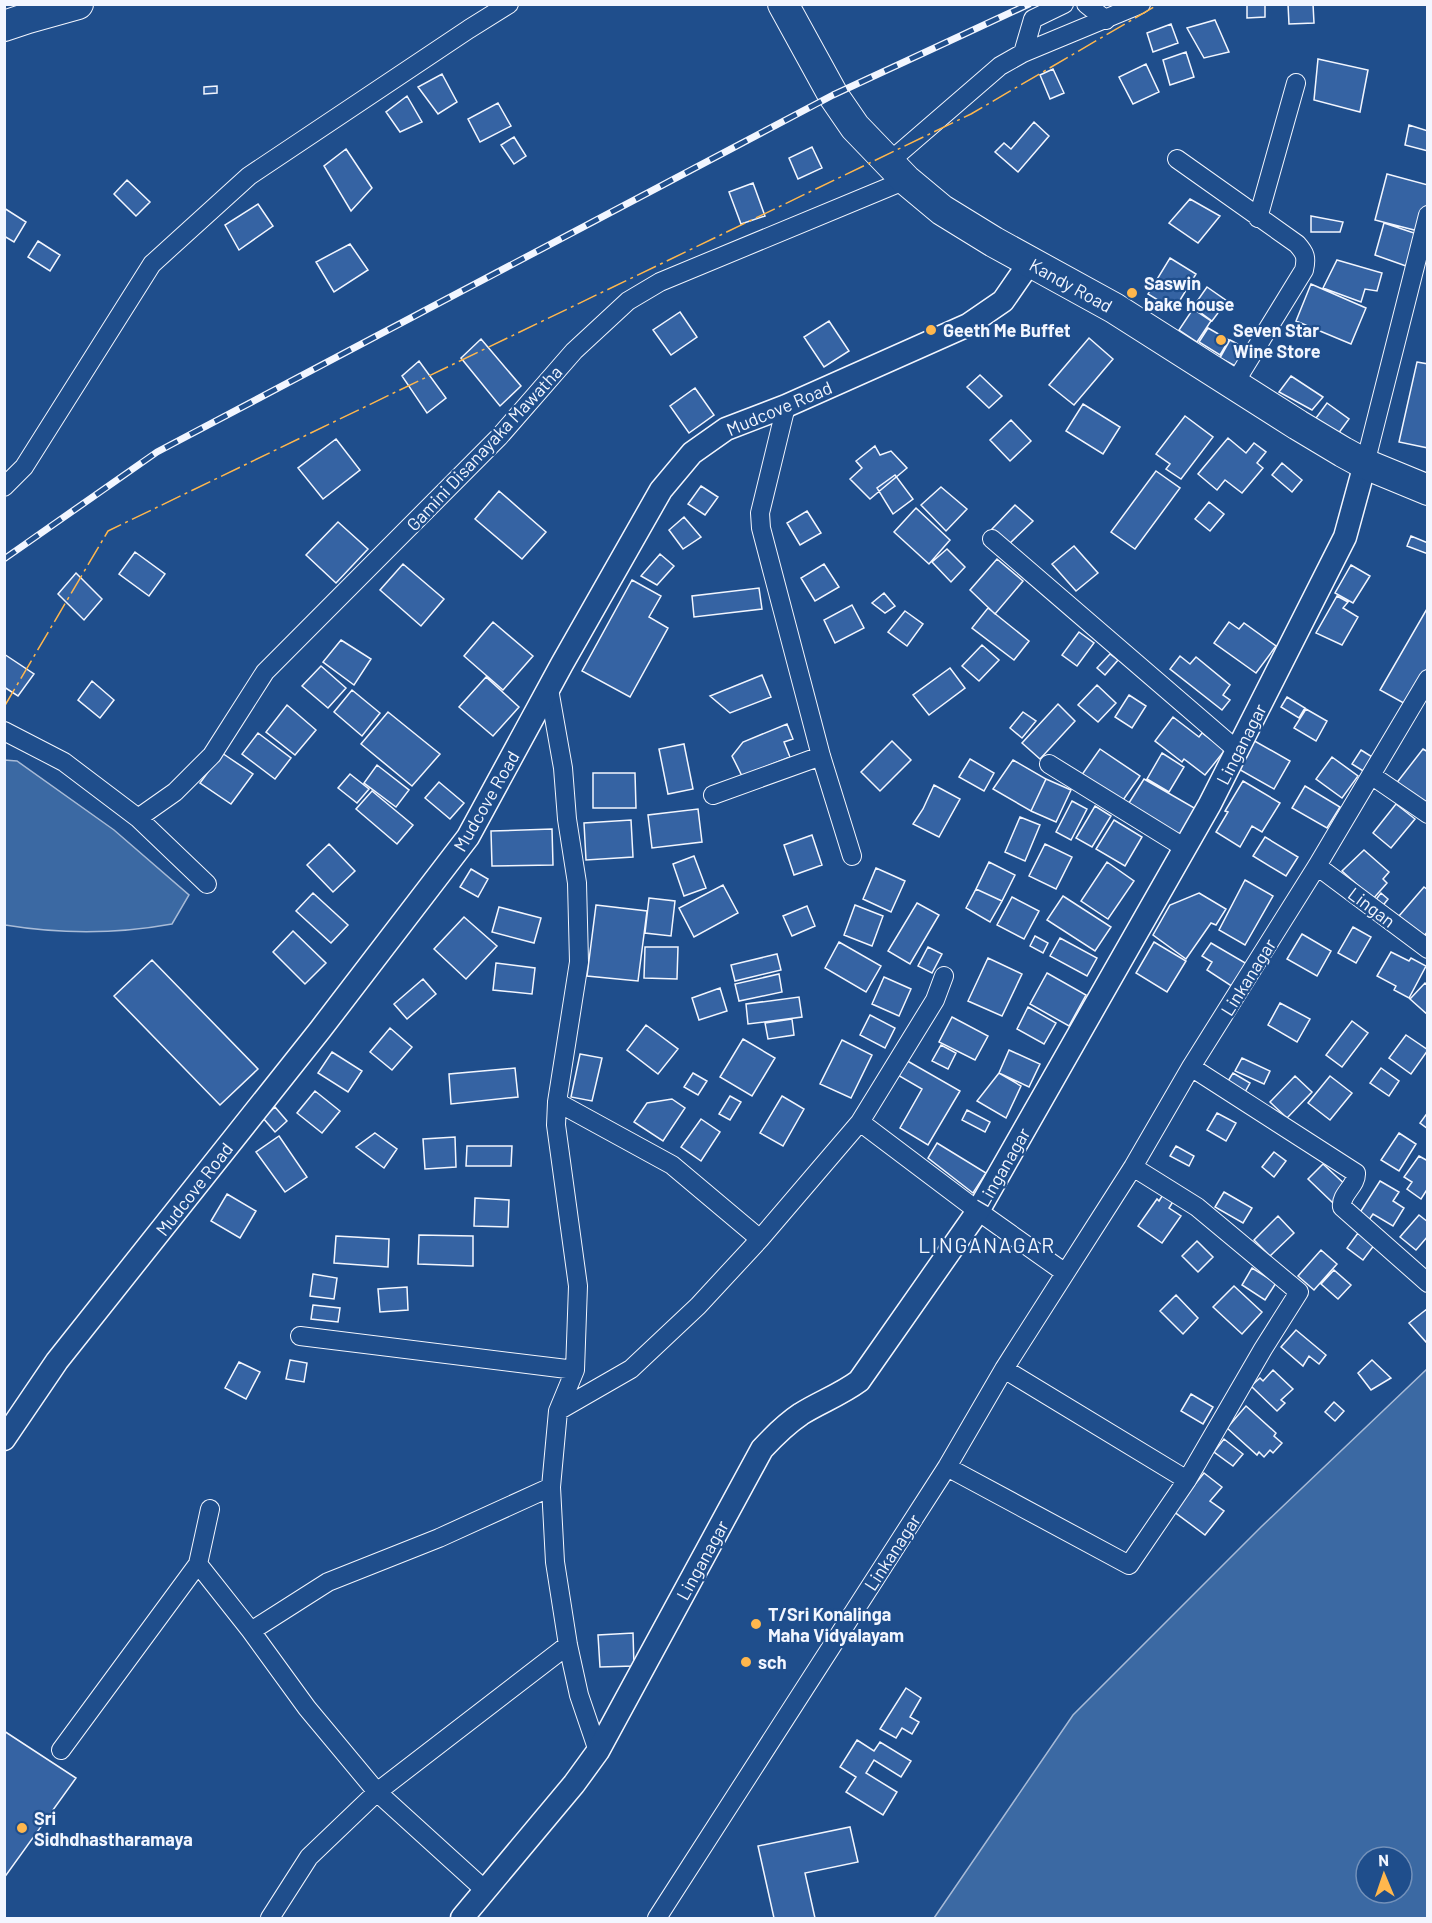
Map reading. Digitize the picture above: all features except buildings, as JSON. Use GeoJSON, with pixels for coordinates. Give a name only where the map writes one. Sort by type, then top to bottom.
{"type":"FeatureCollection","features":[{"type":"Feature","properties":{"kind":"highway"},"geometry":{"type":"LineString","coordinates":[[4,26],[78,4]]}},
{"type":"Feature","properties":{"kind":"highway","name":"Kandy Road"},"geometry":{"type":"LineString","coordinates":[[783,4],[833,95],[855,127],[924,196],[957,220],[1114,308],[1298,425],[1365,464],[1428,490]]}},
{"type":"Feature","properties":{"kind":"street"},"geometry":{"type":"LineString","coordinates":[[4,487],[24,467],[152,264],[249,176],[509,4]]}},
{"type":"Feature","properties":{"kind":"street"},"geometry":{"type":"LineString","coordinates":[[1023,53],[1033,19],[1065,4]]}},
{"type":"Feature","properties":{"kind":"street"},"geometry":{"type":"LineString","coordinates":[[1086,4],[1106,20]]}},
{"type":"Feature","properties":{"kind":"street","name":"Gamini Disanayaka Mawatha"},"geometry":{"type":"LineString","coordinates":[[138,818],[175,792],[212,755],[265,672],[499,437],[574,351],[628,301],[660,282],[897,171],[1000,66],[1023,53],[1141,4]]}},
{"type":"Feature","properties":{"kind":"street"},"geometry":{"type":"LineString","coordinates":[[1258,218],[1296,83]]}},
{"type":"Feature","properties":{"kind":"street"},"geometry":{"type":"LineString","coordinates":[[1177,159],[1297,244],[1305,253],[1304,270],[1234,384]]}},
{"type":"Feature","properties":{"kind":"street"},"geometry":{"type":"LineString","coordinates":[[1365,464],[1428,215]]}},
{"type":"Feature","properties":{"kind":"street","name":"Mudcove Road"},"geometry":{"type":"LineString","coordinates":[[4,1439],[57,1361],[320,1030],[468,837],[661,490],[692,453],[726,429],[786,406],[968,326],[1003,301],[1030,262]]}},
{"type":"Feature","properties":{"kind":"street"},"geometry":{"type":"LineString","coordinates":[[786,406],[760,513],[761,528],[821,756],[852,856]]}},
{"type":"Feature","properties":{"kind":"street","name":"Linganagar"},"geometry":{"type":"LineString","coordinates":[[462,1918],[574,1784],[598,1750],[762,1449],[780,1430],[801,1414],[842,1394],[859,1381],[978,1211],[1238,751],[1345,537],[1365,464]]}},
{"type":"Feature","properties":{"kind":"street"},"geometry":{"type":"LineString","coordinates":[[992,539],[1238,751]]}},
{"type":"Feature","properties":{"kind":"street","name":"Linkanagar"},"geometry":{"type":"LineString","coordinates":[[657,1918],[947,1467],[1004,1369],[1133,1167],[1191,1067],[1317,866],[1428,679]]}},
{"type":"Feature","properties":{"kind":"street"},"geometry":{"type":"LineString","coordinates":[[549,689],[563,768],[567,819],[577,883],[579,962],[556,1102],[556,1125],[578,1286],[575,1370],[558,1412],[551,1487],[555,1562],[568,1645],[579,1695],[598,1750]]}},
{"type":"Feature","properties":{"kind":"street"},"geometry":{"type":"LineString","coordinates":[[4,731],[64,762],[138,818],[207,884]]}},
{"type":"Feature","properties":{"kind":"street"},"geometry":{"type":"LineString","coordinates":[[713,795],[821,756]]}},
{"type":"Feature","properties":{"kind":"street"},"geometry":{"type":"LineString","coordinates":[[1048,764],[1185,848]]}},
{"type":"Feature","properties":{"kind":"street"},"geometry":{"type":"LineString","coordinates":[[1371,775],[1428,814]]}},
{"type":"Feature","properties":{"kind":"street","name":"Lingan"},"geometry":{"type":"LineString","coordinates":[[1317,866],[1428,949]]}},
{"type":"Feature","properties":{"kind":"street"},"geometry":{"type":"LineString","coordinates":[[558,1412],[631,1369],[698,1306],[760,1239],[860,1122],[935,1000],[944,976]]}},
{"type":"Feature","properties":{"kind":"street"},"geometry":{"type":"LineString","coordinates":[[1191,1067],[1356,1173],[1356,1179],[1341,1201],[1342,1208],[1428,1283]]}},
{"type":"Feature","properties":{"kind":"street"},"geometry":{"type":"LineString","coordinates":[[556,1102],[672,1166],[760,1239]]}},
{"type":"Feature","properties":{"kind":"street"},"geometry":{"type":"LineString","coordinates":[[860,1122],[978,1211],[1064,1272]]}},
{"type":"Feature","properties":{"kind":"street"},"geometry":{"type":"LineString","coordinates":[[947,1467],[1129,1564],[1187,1480],[1299,1292],[1197,1207],[1133,1167]]}},
{"type":"Feature","properties":{"kind":"street"},"geometry":{"type":"LineString","coordinates":[[300,1336],[575,1370]]}},
{"type":"Feature","properties":{"kind":"street"},"geometry":{"type":"LineString","coordinates":[[1004,1369],[1187,1480]]}},
{"type":"Feature","properties":{"kind":"street"},"geometry":{"type":"LineString","coordinates":[[251,1630],[328,1582],[439,1538],[551,1487]]}},
{"type":"Feature","properties":{"kind":"street"},"geometry":{"type":"LineString","coordinates":[[61,1750],[198,1564],[210,1509]]}},
{"type":"Feature","properties":{"kind":"street"},"geometry":{"type":"LineString","coordinates":[[198,1564],[251,1630],[307,1708],[377,1792],[486,1891]]}},
{"type":"Feature","properties":{"kind":"street"},"geometry":{"type":"LineString","coordinates":[[270,1918],[309,1857],[377,1792],[568,1645]]}},
{"type":"Feature","properties":{"kind":"water"},"geometry":{"type":"Polygon","coordinates":[[[4,760],[17,761],[114,830],[189,895],[172,924],[130,930],[88,932],[5,925],[4,760]]]}},
{"type":"Feature","properties":{"kind":"water"},"geometry":{"type":"Polygon","coordinates":[[[1427,1369],[1427,1918],[934,1918],[1073,1715],[1261,1527],[1427,1369]]]}},
{"type":"Feature","properties":{"kind":"railway"},"geometry":{"type":"LineString","coordinates":[[4,559],[157,452],[833,95],[1029,4]]}},
{"type":"Feature","properties":{"kind":"power"},"geometry":{"type":"LineString","coordinates":[[4,707],[108,531],[971,114],[1159,4]]}},
{"type":"Feature","properties":{"kind":"place","name":"Saswin bake house"},"geometry":{"type":"Point","coordinates":[1132,293]}},
{"type":"Feature","properties":{"kind":"place","name":"Geeth Me Buffet"},"geometry":{"type":"Point","coordinates":[931,330]}},
{"type":"Feature","properties":{"kind":"place","name":"Seven Star Wine Store"},"geometry":{"type":"Point","coordinates":[1221,340]}},
{"type":"Feature","properties":{"kind":"place","name":"T/Sri Konalinga Maha Vidyalayam"},"geometry":{"type":"Point","coordinates":[756,1624]}},
{"type":"Feature","properties":{"kind":"place","name":"sch"},"geometry":{"type":"Point","coordinates":[746,1662]}},
{"type":"Feature","properties":{"kind":"place","name":"Sri Sidhdhastharamaya"},"geometry":{"type":"Point","coordinates":[22,1828]}},
{"type":"Feature","properties":{"kind":"district","name":"LINGANAGAR"},"geometry":{"type":"Point","coordinates":[987,1244]}}]}
